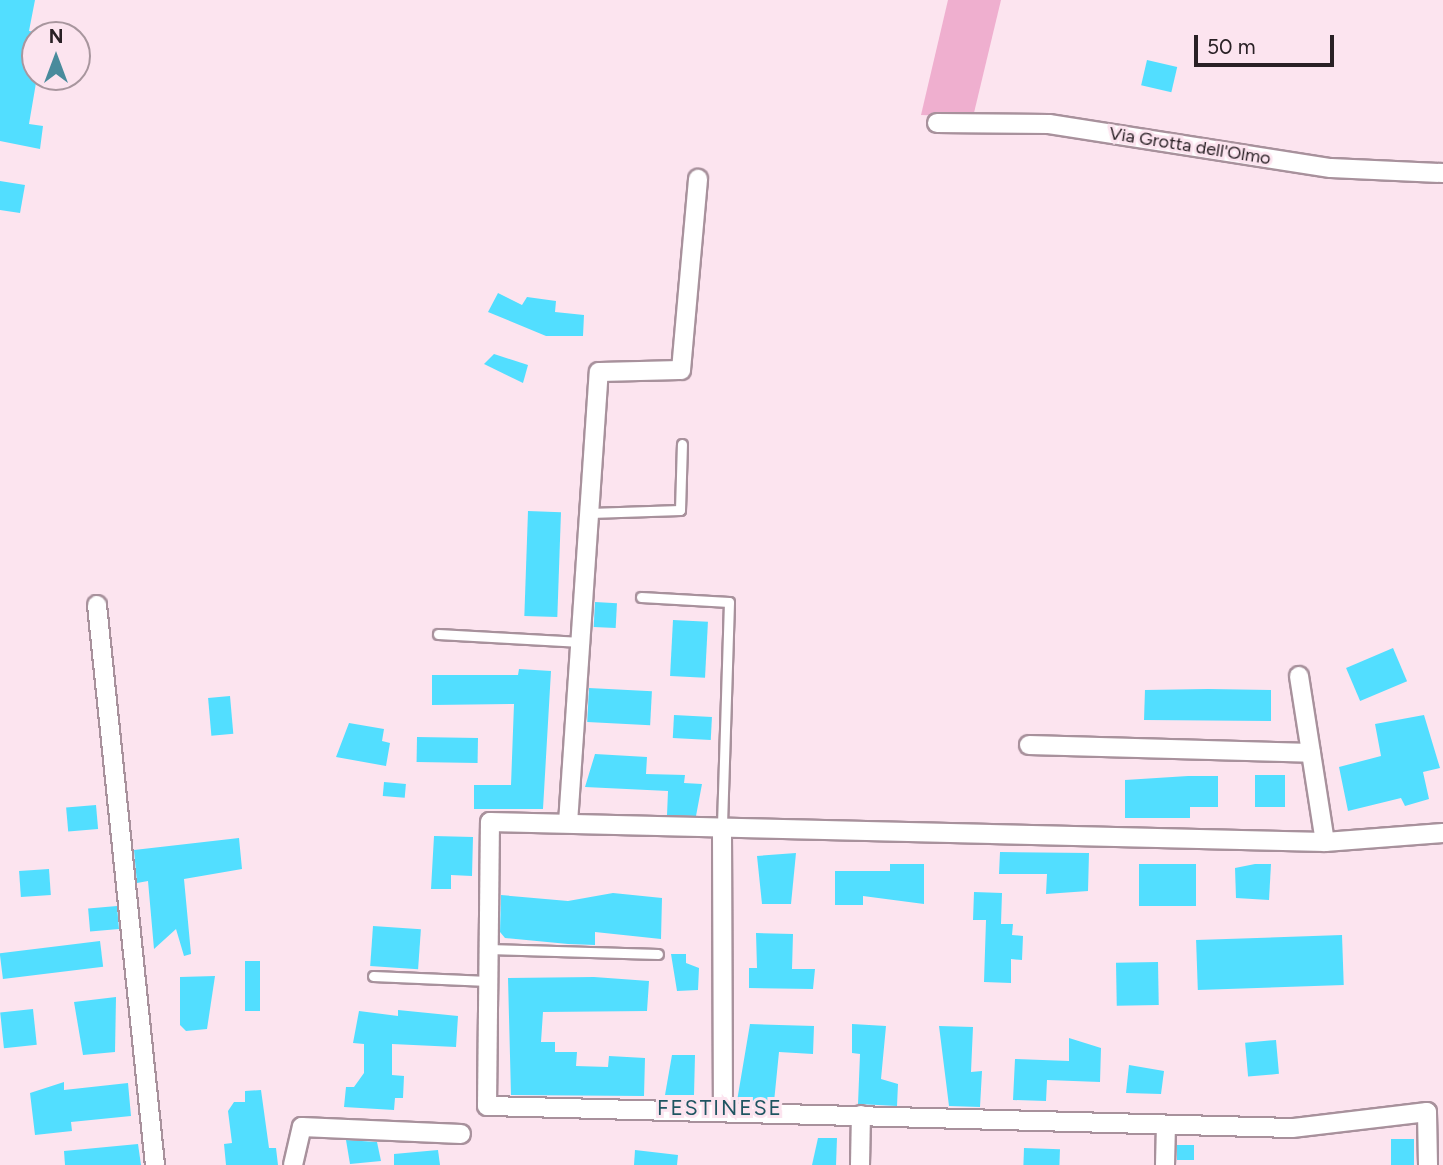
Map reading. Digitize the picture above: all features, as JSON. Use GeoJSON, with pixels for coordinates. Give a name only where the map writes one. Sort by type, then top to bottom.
{"type":"FeatureCollection","features":[{"type":"Feature","properties":{"kind":"street","name":"Via Grotta dell'Olmo"},"geometry":{"type":"LineString","coordinates":[[937,123],[1049,124],[1331,168],[1443,173]]}},
{"type":"Feature","properties":{"kind":"street"},"geometry":{"type":"LineString","coordinates":[[568,823],[599,372],[681,370],[698,179]]}},
{"type":"Feature","properties":{"kind":"street"},"geometry":{"type":"LineString","coordinates":[[97,605],[155,1165]]}},
{"type":"Feature","properties":{"kind":"street"},"geometry":{"type":"LineString","coordinates":[[1299,676],[1325,842]]}},
{"type":"Feature","properties":{"kind":"street"},"geometry":{"type":"LineString","coordinates":[[1029,745],[1311,752]]}},
{"type":"Feature","properties":{"kind":"street"},"geometry":{"type":"LineString","coordinates":[[1428,1165],[1427,1112],[1292,1128],[487,1106],[490,822],[568,823],[722,832],[1325,842],[1443,833]]}},
{"type":"Feature","properties":{"kind":"street"},"geometry":{"type":"LineString","coordinates":[[722,832],[723,1112]]}},
{"type":"Feature","properties":{"kind":"street"},"geometry":{"type":"LineString","coordinates":[[860,1165],[861,1115]]}},
{"type":"Feature","properties":{"kind":"street"},"geometry":{"type":"LineString","coordinates":[[1165,1165],[1166,1125]]}},
{"type":"Feature","properties":{"kind":"street"},"geometry":{"type":"LineString","coordinates":[[293,1165],[302,1127],[461,1134]]}},
{"type":"Feature","properties":{"kind":"lane"},"geometry":{"type":"LineString","coordinates":[[590,513],[680,510],[682,444]]}},
{"type":"Feature","properties":{"kind":"lane"},"geometry":{"type":"LineString","coordinates":[[641,597],[729,601],[722,832]]}},
{"type":"Feature","properties":{"kind":"lane"},"geometry":{"type":"LineString","coordinates":[[438,634],[581,642]]}},
{"type":"Feature","properties":{"kind":"lane"},"geometry":{"type":"LineString","coordinates":[[488,949],[658,954]]}},
{"type":"Feature","properties":{"kind":"lane"},"geometry":{"type":"LineString","coordinates":[[373,976],[488,981]]}},
{"type":"Feature","properties":{"kind":"shaded area"},"geometry":{"type":"Polygon","coordinates":[[[948,0],[1001,0],[973,117],[921,115],[948,0]]]}},
{"type":"Feature","properties":{"kind":"building"},"geometry":{"type":"Polygon","coordinates":[[[0,0],[35,0],[31,21],[21,21],[21,91],[35,91],[29,124],[43,126],[40,149],[0,141],[0,0]]]}},
{"type":"Feature","properties":{"kind":"building"},"geometry":{"type":"Polygon","coordinates":[[[1147,60],[1177,67],[1171,92],[1141,85],[1147,60]]]}},
{"type":"Feature","properties":{"kind":"building"},"geometry":{"type":"Polygon","coordinates":[[[0,181],[25,185],[20,213],[0,210],[0,181]]]}},
{"type":"Feature","properties":{"kind":"building"},"geometry":{"type":"Polygon","coordinates":[[[498,293],[522,305],[527,297],[556,301],[555,312],[584,315],[583,336],[546,336],[488,312],[498,293]]]}},
{"type":"Feature","properties":{"kind":"building"},"geometry":{"type":"Polygon","coordinates":[[[494,354],[528,365],[523,383],[484,364],[494,354]]]}},
{"type":"Feature","properties":{"kind":"building"},"geometry":{"type":"Polygon","coordinates":[[[528,511],[561,512],[557,617],[524,616],[528,511]]]}},
{"type":"Feature","properties":{"kind":"building"},"geometry":{"type":"Polygon","coordinates":[[[595,602],[617,603],[616,628],[594,627],[595,602]]]}},
{"type":"Feature","properties":{"kind":"building"},"geometry":{"type":"Polygon","coordinates":[[[673,620],[708,622],[705,678],[670,676],[673,620]]]}},
{"type":"Feature","properties":{"kind":"building"},"geometry":{"type":"Polygon","coordinates":[[[1393,648],[1407,681],[1360,701],[1346,668],[1393,648]]]}},
{"type":"Feature","properties":{"kind":"building"},"geometry":{"type":"Polygon","coordinates":[[[519,669],[551,671],[543,809],[474,809],[474,785],[511,785],[514,704],[432,705],[432,675],[518,675],[519,669]]]}},
{"type":"Feature","properties":{"kind":"building"},"geometry":{"type":"Polygon","coordinates":[[[589,688],[652,691],[650,725],[587,722],[589,688]]]}},
{"type":"Feature","properties":{"kind":"building"},"geometry":{"type":"Polygon","coordinates":[[[1145,690],[1271,690],[1271,721],[1144,720],[1145,690]]]}},
{"type":"Feature","properties":{"kind":"building"},"geometry":{"type":"Polygon","coordinates":[[[230,696],[233,734],[211,736],[208,698],[230,696]]]}},
{"type":"Feature","properties":{"kind":"building"},"geometry":{"type":"Polygon","coordinates":[[[674,715],[712,717],[711,740],[673,738],[674,715]]]}},
{"type":"Feature","properties":{"kind":"building"},"geometry":{"type":"Polygon","coordinates":[[[1424,715],[1440,768],[1423,772],[1429,799],[1405,806],[1401,798],[1348,811],[1339,767],[1381,756],[1375,724],[1424,715]]]}},
{"type":"Feature","properties":{"kind":"building"},"geometry":{"type":"Polygon","coordinates":[[[349,723],[384,729],[382,741],[390,743],[386,766],[336,757],[349,723]]]}},
{"type":"Feature","properties":{"kind":"building"},"geometry":{"type":"Polygon","coordinates":[[[417,737],[478,738],[478,763],[417,762],[417,737]]]}},
{"type":"Feature","properties":{"kind":"building"},"geometry":{"type":"Polygon","coordinates":[[[595,754],[647,757],[646,774],[685,775],[684,783],[702,784],[696,816],[667,815],[668,791],[585,787],[595,754]]]}},
{"type":"Feature","properties":{"kind":"building"},"geometry":{"type":"Polygon","coordinates":[[[1255,775],[1285,775],[1285,807],[1255,807],[1255,775]]]}},
{"type":"Feature","properties":{"kind":"building"},"geometry":{"type":"Polygon","coordinates":[[[1218,776],[1218,807],[1190,807],[1190,818],[1125,818],[1125,780],[1218,776]]]}},
{"type":"Feature","properties":{"kind":"building"},"geometry":{"type":"Polygon","coordinates":[[[384,782],[406,784],[405,798],[383,796],[384,782]]]}},
{"type":"Feature","properties":{"kind":"building"},"geometry":{"type":"Polygon","coordinates":[[[96,805],[98,829],[68,832],[66,808],[96,805]]]}},
{"type":"Feature","properties":{"kind":"building"},"geometry":{"type":"Polygon","coordinates":[[[434,836],[473,837],[472,876],[451,875],[451,889],[431,889],[434,836]]]}},
{"type":"Feature","properties":{"kind":"building"},"geometry":{"type":"Polygon","coordinates":[[[239,838],[242,869],[184,879],[191,954],[184,956],[176,929],[154,949],[148,881],[137,883],[134,850],[239,838]]]}},
{"type":"Feature","properties":{"kind":"building"},"geometry":{"type":"Polygon","coordinates":[[[1000,852],[1089,853],[1088,891],[1046,894],[1047,874],[999,874],[1000,852]]]}},
{"type":"Feature","properties":{"kind":"building"},"geometry":{"type":"Polygon","coordinates":[[[796,853],[791,904],[762,904],[757,856],[796,853]]]}},
{"type":"Feature","properties":{"kind":"building"},"geometry":{"type":"Polygon","coordinates":[[[890,864],[924,864],[924,904],[863,896],[863,905],[835,905],[835,871],[890,871],[890,864]]]}},
{"type":"Feature","properties":{"kind":"building"},"geometry":{"type":"Polygon","coordinates":[[[1139,864],[1196,864],[1196,906],[1139,906],[1139,864]]]}},
{"type":"Feature","properties":{"kind":"building"},"geometry":{"type":"Polygon","coordinates":[[[1271,864],[1269,900],[1236,898],[1235,868],[1271,864]]]}},
{"type":"Feature","properties":{"kind":"building"},"geometry":{"type":"Polygon","coordinates":[[[49,869],[51,895],[21,897],[19,871],[49,869]]]}},
{"type":"Feature","properties":{"kind":"building"},"geometry":{"type":"Polygon","coordinates":[[[974,892],[1002,893],[1001,924],[1013,924],[1012,935],[1023,936],[1022,960],[1011,959],[1011,983],[984,982],[986,920],[973,920],[974,892]]]}},
{"type":"Feature","properties":{"kind":"building"},"geometry":{"type":"Polygon","coordinates":[[[613,893],[662,898],[661,939],[595,932],[595,945],[568,944],[505,938],[500,932],[501,895],[568,901],[613,893]]]}},
{"type":"Feature","properties":{"kind":"building"},"geometry":{"type":"Polygon","coordinates":[[[117,906],[119,929],[90,931],[88,909],[117,906]]]}},
{"type":"Feature","properties":{"kind":"building"},"geometry":{"type":"Polygon","coordinates":[[[373,926],[421,929],[418,969],[370,966],[373,926]]]}},
{"type":"Feature","properties":{"kind":"building"},"geometry":{"type":"Polygon","coordinates":[[[756,933],[793,934],[792,969],[815,969],[813,989],[749,988],[749,968],[757,968],[756,933]]]}},
{"type":"Feature","properties":{"kind":"building"},"geometry":{"type":"Polygon","coordinates":[[[1342,935],[1344,985],[1198,990],[1196,940],[1342,935]]]}},
{"type":"Feature","properties":{"kind":"building"},"geometry":{"type":"Polygon","coordinates":[[[100,941],[103,967],[3,979],[0,953],[100,941]]]}},
{"type":"Feature","properties":{"kind":"building"},"geometry":{"type":"Polygon","coordinates":[[[671,954],[686,954],[686,963],[699,968],[698,990],[677,991],[671,954]]]}},
{"type":"Feature","properties":{"kind":"building"},"geometry":{"type":"Polygon","coordinates":[[[245,961],[260,961],[260,1011],[245,1011],[245,961]]]}},
{"type":"Feature","properties":{"kind":"building"},"geometry":{"type":"Polygon","coordinates":[[[1158,962],[1159,1005],[1117,1006],[1116,963],[1158,962]]]}},
{"type":"Feature","properties":{"kind":"building"},"geometry":{"type":"Polygon","coordinates":[[[215,976],[207,1029],[186,1031],[180,1025],[180,977],[215,976]]]}},
{"type":"Feature","properties":{"kind":"building"},"geometry":{"type":"Polygon","coordinates":[[[594,977],[649,981],[647,1011],[543,1012],[541,1042],[555,1042],[555,1052],[577,1052],[576,1066],[608,1067],[609,1056],[645,1058],[644,1096],[511,1095],[508,978],[594,977]]]}},
{"type":"Feature","properties":{"kind":"building"},"geometry":{"type":"Polygon","coordinates":[[[116,997],[115,1052],[83,1055],[74,1002],[116,997]]]}},
{"type":"Feature","properties":{"kind":"building"},"geometry":{"type":"Polygon","coordinates":[[[33,1009],[37,1045],[4,1048],[0,1012],[33,1009]]]}},
{"type":"Feature","properties":{"kind":"building"},"geometry":{"type":"Polygon","coordinates":[[[398,1010],[458,1016],[456,1047],[392,1044],[392,1075],[404,1076],[403,1098],[395,1098],[394,1110],[344,1107],[346,1087],[354,1087],[364,1073],[364,1044],[353,1043],[359,1011],[398,1016],[398,1010]]]}},
{"type":"Feature","properties":{"kind":"building"},"geometry":{"type":"Polygon","coordinates":[[[750,1024],[814,1026],[813,1054],[779,1052],[774,1102],[737,1101],[750,1024]]]}},
{"type":"Feature","properties":{"kind":"building"},"geometry":{"type":"Polygon","coordinates":[[[852,1024],[886,1026],[881,1079],[898,1084],[897,1106],[858,1104],[860,1054],[852,1053],[852,1024]]]}},
{"type":"Feature","properties":{"kind":"building"},"geometry":{"type":"Polygon","coordinates":[[[939,1026],[973,1027],[971,1072],[982,1071],[980,1107],[949,1106],[939,1026]]]}},
{"type":"Feature","properties":{"kind":"building"},"geometry":{"type":"Polygon","coordinates":[[[1069,1038],[1101,1048],[1100,1082],[1047,1080],[1046,1101],[1013,1100],[1015,1059],[1069,1061],[1069,1038]]]}},
{"type":"Feature","properties":{"kind":"building"},"geometry":{"type":"Polygon","coordinates":[[[1276,1040],[1279,1074],[1248,1077],[1245,1043],[1276,1040]]]}},
{"type":"Feature","properties":{"kind":"building"},"geometry":{"type":"Polygon","coordinates":[[[672,1055],[695,1055],[694,1095],[665,1095],[672,1055]]]}},
{"type":"Feature","properties":{"kind":"building"},"geometry":{"type":"Polygon","coordinates":[[[1129,1065],[1164,1071],[1161,1094],[1126,1093],[1129,1065]]]}},
{"type":"Feature","properties":{"kind":"building"},"geometry":{"type":"Polygon","coordinates":[[[64,1082],[64,1090],[128,1083],[131,1116],[71,1122],[72,1131],[35,1135],[30,1093],[64,1082]]]}},
{"type":"Feature","properties":{"kind":"building"},"geometry":{"type":"Polygon","coordinates":[[[261,1090],[269,1148],[276,1148],[278,1165],[226,1165],[224,1144],[232,1143],[228,1111],[234,1102],[245,1102],[245,1091],[261,1090]]]}},
{"type":"Feature","properties":{"kind":"building"},"geometry":{"type":"Polygon","coordinates":[[[818,1138],[837,1138],[836,1165],[812,1165],[818,1138]]]}},
{"type":"Feature","properties":{"kind":"building"},"geometry":{"type":"Polygon","coordinates":[[[1391,1139],[1414,1139],[1414,1165],[1391,1165],[1391,1139]]]}},
{"type":"Feature","properties":{"kind":"building"},"geometry":{"type":"Polygon","coordinates":[[[346,1140],[377,1142],[381,1161],[350,1164],[346,1140]]]}},
{"type":"Feature","properties":{"kind":"building"},"geometry":{"type":"Polygon","coordinates":[[[138,1144],[141,1165],[65,1165],[64,1151],[138,1144]]]}},
{"type":"Feature","properties":{"kind":"building"},"geometry":{"type":"Polygon","coordinates":[[[1177,1145],[1194,1145],[1194,1160],[1177,1160],[1177,1145]]]}},
{"type":"Feature","properties":{"kind":"building"},"geometry":{"type":"Polygon","coordinates":[[[1024,1148],[1060,1149],[1059,1165],[1023,1165],[1024,1148]]]}},
{"type":"Feature","properties":{"kind":"building"},"geometry":{"type":"Polygon","coordinates":[[[438,1150],[440,1165],[394,1165],[394,1154],[438,1150]]]}},
{"type":"Feature","properties":{"kind":"building"},"geometry":{"type":"Polygon","coordinates":[[[635,1150],[678,1155],[677,1165],[634,1165],[635,1150]]]}},
{"type":"Feature","properties":{"kind":"district","name":"FESTINESE"},"geometry":{"type":"Point","coordinates":[720,1108]}}]}
